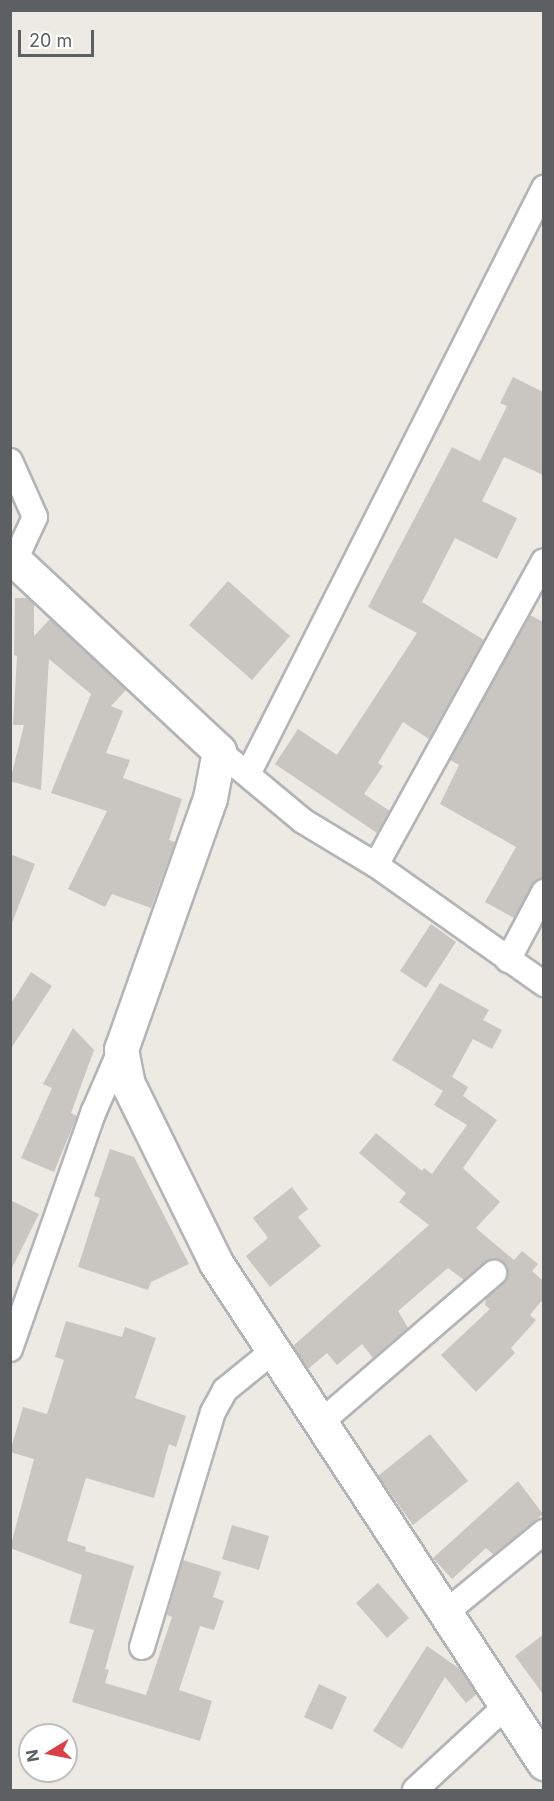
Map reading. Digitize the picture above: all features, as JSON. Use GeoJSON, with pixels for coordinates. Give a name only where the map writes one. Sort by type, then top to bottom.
{"type":"FeatureCollection","features":[{"type":"Feature","properties":{"kind":"street"},"geometry":{"type":"LineString","coordinates":[[248,774],[543,188]]}},
{"type":"Feature","properties":{"kind":"street"},"geometry":{"type":"LineString","coordinates":[[10,461],[35,517],[13,558],[219,751],[303,821],[376,865],[543,984]]}},
{"type":"Feature","properties":{"kind":"street"},"geometry":{"type":"LineString","coordinates":[[376,865],[543,561]]}},
{"type":"Feature","properties":{"kind":"street"},"geometry":{"type":"LineString","coordinates":[[10,1349],[94,1111],[121,1049],[210,798],[219,751]]}},
{"type":"Feature","properties":{"kind":"street"},"geometry":{"type":"LineString","coordinates":[[508,960],[543,892]]}},
{"type":"Feature","properties":{"kind":"street"},"geometry":{"type":"LineString","coordinates":[[121,1049],[128,1084],[216,1263],[506,1706],[540,1748]]}},
{"type":"Feature","properties":{"kind":"street"},"geometry":{"type":"LineString","coordinates":[[320,1423],[494,1273]]}},
{"type":"Feature","properties":{"kind":"street"},"geometry":{"type":"LineString","coordinates":[[142,1647],[213,1412],[225,1390],[273,1350]]}},
{"type":"Feature","properties":{"kind":"street"},"geometry":{"type":"LineString","coordinates":[[445,1613],[543,1532]]}},
{"type":"Feature","properties":{"kind":"street"},"geometry":{"type":"LineString","coordinates":[[416,1791],[506,1706]]}},
{"type":"Feature","properties":{"kind":"building"},"geometry":{"type":"Polygon","coordinates":[[[513,377],[543,392],[543,475],[504,457],[482,501],[517,518],[497,559],[455,538],[422,602],[484,640],[429,739],[403,722],[378,763],[383,766],[364,794],[390,811],[377,833],[275,764],[298,729],[337,755],[417,633],[368,607],[452,447],[480,461],[507,406],[500,403],[513,377]]]}},
{"type":"Feature","properties":{"kind":"building"},"geometry":{"type":"Polygon","coordinates":[[[228,581],[290,636],[252,680],[189,625],[228,581]]]}},
{"type":"Feature","properties":{"kind":"building"},"geometry":{"type":"Polygon","coordinates":[[[15,598],[28,598],[34,604],[34,636],[50,619],[126,690],[111,706],[123,711],[106,753],[130,760],[123,778],[182,799],[169,840],[175,842],[151,908],[112,894],[105,907],[68,889],[107,811],[51,793],[91,694],[49,659],[41,790],[10,781],[24,725],[13,725],[17,656],[14,655],[15,598]]]}},
{"type":"Feature","properties":{"kind":"building"},"geometry":{"type":"Polygon","coordinates":[[[530,615],[543,622],[543,878],[532,885],[514,918],[485,902],[516,847],[440,804],[459,765],[450,760],[530,615]]]}},
{"type":"Feature","properties":{"kind":"building"},"geometry":{"type":"Polygon","coordinates":[[[10,854],[35,864],[12,923],[10,923],[10,854]]]}},
{"type":"Feature","properties":{"kind":"building"},"geometry":{"type":"Polygon","coordinates":[[[431,924],[456,942],[426,988],[400,971],[431,924]]]}},
{"type":"Feature","properties":{"kind":"building"},"geometry":{"type":"Polygon","coordinates":[[[31,972],[52,986],[10,1050],[10,1005],[31,972]]]}},
{"type":"Feature","properties":{"kind":"building"},"geometry":{"type":"Polygon","coordinates":[[[440,983],[489,1010],[483,1020],[502,1030],[492,1049],[473,1039],[452,1077],[468,1087],[463,1096],[497,1120],[463,1168],[500,1202],[476,1228],[514,1260],[522,1251],[538,1264],[532,1271],[543,1281],[543,1299],[530,1315],[536,1320],[511,1348],[515,1353],[476,1392],[441,1355],[490,1309],[485,1305],[486,1299],[508,1277],[505,1264],[498,1259],[485,1262],[464,1280],[448,1268],[398,1311],[408,1328],[373,1358],[362,1344],[337,1365],[327,1353],[308,1369],[293,1346],[429,1225],[399,1202],[406,1193],[359,1153],[376,1133],[422,1171],[424,1168],[432,1174],[467,1125],[434,1105],[443,1091],[392,1060],[440,983]]]}},
{"type":"Feature","properties":{"kind":"building"},"geometry":{"type":"Polygon","coordinates":[[[73,1028],[94,1050],[71,1113],[77,1116],[54,1172],[21,1158],[52,1088],[43,1084],[73,1028]]]}},
{"type":"Feature","properties":{"kind":"building"},"geometry":{"type":"Polygon","coordinates":[[[110,1149],[134,1157],[189,1264],[151,1282],[148,1290],[78,1267],[100,1198],[94,1196],[110,1149]]]}},
{"type":"Feature","properties":{"kind":"building"},"geometry":{"type":"Polygon","coordinates":[[[292,1187],[308,1209],[298,1217],[321,1246],[270,1287],[246,1256],[268,1238],[253,1218],[292,1187]]]}},
{"type":"Feature","properties":{"kind":"building"},"geometry":{"type":"Polygon","coordinates":[[[10,1200],[39,1214],[10,1272],[10,1200]]]}},
{"type":"Feature","properties":{"kind":"building"},"geometry":{"type":"Polygon","coordinates":[[[66,1321],[122,1337],[125,1327],[156,1338],[135,1398],[186,1416],[176,1447],[169,1444],[154,1498],[86,1478],[67,1541],[86,1547],[85,1551],[134,1566],[105,1669],[109,1670],[105,1683],[146,1695],[172,1617],[167,1615],[183,1560],[221,1572],[213,1597],[224,1601],[214,1630],[200,1626],[179,1690],[212,1701],[200,1741],[72,1702],[94,1630],[69,1623],[82,1575],[10,1548],[34,1459],[10,1452],[23,1407],[47,1414],[64,1360],[55,1357],[66,1321]]]}},
{"type":"Feature","properties":{"kind":"building"},"geometry":{"type":"Polygon","coordinates":[[[430,1434],[468,1481],[413,1525],[378,1476],[430,1434]]]}},
{"type":"Feature","properties":{"kind":"building"},"geometry":{"type":"Polygon","coordinates":[[[518,1481],[543,1514],[494,1555],[486,1548],[452,1579],[433,1558],[518,1481]]]}},
{"type":"Feature","properties":{"kind":"building"},"geometry":{"type":"Polygon","coordinates":[[[232,1525],[269,1536],[259,1570],[222,1559],[232,1525]]]}},
{"type":"Feature","properties":{"kind":"building"},"geometry":{"type":"Polygon","coordinates":[[[378,1583],[409,1618],[387,1638],[356,1603],[378,1583]]]}},
{"type":"Feature","properties":{"kind":"building"},"geometry":{"type":"Polygon","coordinates":[[[543,1635],[543,1694],[515,1656],[543,1635]]]}},
{"type":"Feature","properties":{"kind":"building"},"geometry":{"type":"Polygon","coordinates":[[[427,1646],[460,1669],[477,1694],[466,1703],[445,1677],[402,1749],[373,1731],[427,1646]]]}},
{"type":"Feature","properties":{"kind":"building"},"geometry":{"type":"Polygon","coordinates":[[[319,1684],[347,1697],[332,1730],[304,1717],[319,1684]]]}}]}
